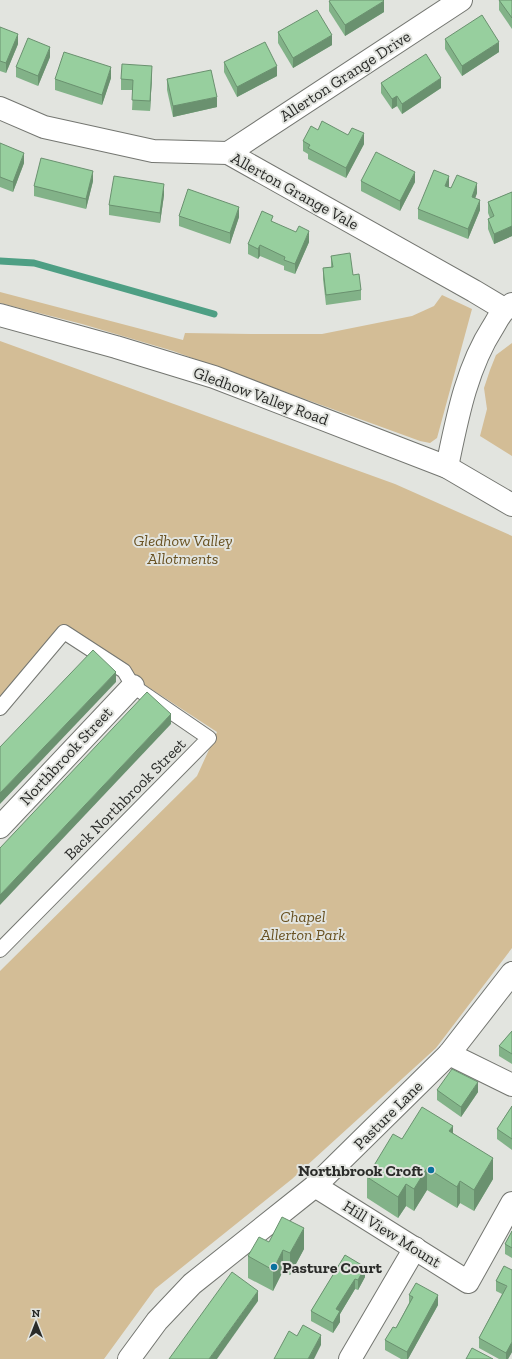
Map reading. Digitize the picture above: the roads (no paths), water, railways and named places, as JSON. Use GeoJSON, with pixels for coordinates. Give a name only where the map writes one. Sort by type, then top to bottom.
{"type":"FeatureCollection","features":[{"type":"Feature","properties":{"kind":"street","name":"Allerton Grange Drive"},"geometry":{"type":"LineString","coordinates":[[228,153],[461,0]]}},
{"type":"Feature","properties":{"kind":"street","name":"Allerton Grange Vale"},"geometry":{"type":"LineString","coordinates":[[0,108],[44,127],[153,151],[228,153],[474,291],[508,306]]}},
{"type":"Feature","properties":{"kind":"street"},"geometry":{"type":"LineString","coordinates":[[447,467],[463,396],[482,344],[508,306]]}},
{"type":"Feature","properties":{"kind":"street","name":"Gledhow Valley Road"},"geometry":{"type":"LineString","coordinates":[[0,315],[116,347],[214,377],[447,467],[512,505]]}},
{"type":"Feature","properties":{"kind":"street","name":"Northbrook Street"},"geometry":{"type":"LineString","coordinates":[[0,827],[133,686]]}},
{"type":"Feature","properties":{"kind":"street","name":"Pasture Lane"},"geometry":{"type":"LineString","coordinates":[[129,1359],[157,1321],[192,1284],[315,1186],[449,1054],[512,973]]}},
{"type":"Feature","properties":{"kind":"street"},"geometry":{"type":"LineString","coordinates":[[449,1054],[512,1084]]}},
{"type":"Feature","properties":{"kind":"street","name":"Hill View Mount"},"geometry":{"type":"LineString","coordinates":[[315,1186],[468,1282],[512,1203]]}},
{"type":"Feature","properties":{"kind":"street"},"geometry":{"type":"LineString","coordinates":[[350,1359],[415,1248]]}},
{"type":"Feature","properties":{"kind":"lane"},"geometry":{"type":"LineString","coordinates":[[0,708],[64,632],[124,671],[133,686]]}},
{"type":"Feature","properties":{"kind":"lane","name":"Back Northbrook Street"},"geometry":{"type":"LineString","coordinates":[[0,950],[209,738],[133,686]]}},
{"type":"Feature","properties":{"kind":"waterway"},"geometry":{"type":"LineString","coordinates":[[0,261],[34,263],[214,314]]}},
{"type":"Feature","properties":{"kind":"place","name":"Northbrook Croft"},"geometry":{"type":"Point","coordinates":[431,1170]}},
{"type":"Feature","properties":{"kind":"place","name":"Pasture Court"},"geometry":{"type":"Point","coordinates":[274,1267]}},
{"type":"Feature","properties":{"kind":"park label","name":"Gledhow Valley Allotments"},"geometry":{"type":"Point","coordinates":[183,549]}},
{"type":"Feature","properties":{"kind":"park label","name":"Chapel Allerton Park"},"geometry":{"type":"Point","coordinates":[303,925]}}]}
